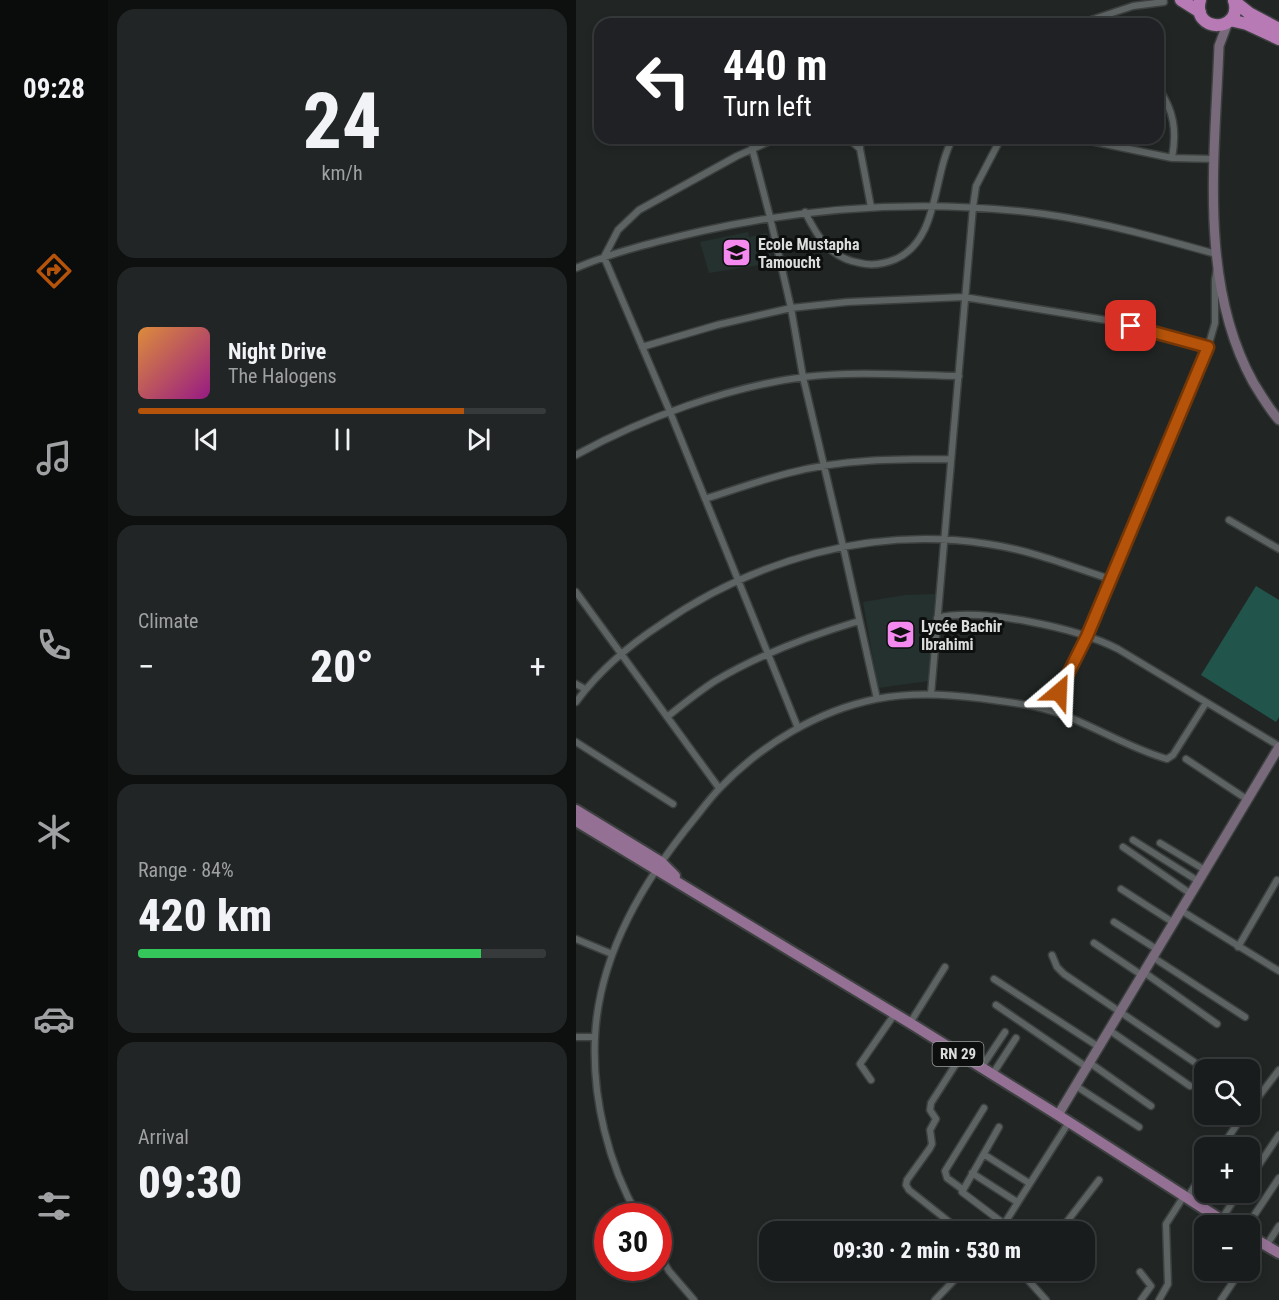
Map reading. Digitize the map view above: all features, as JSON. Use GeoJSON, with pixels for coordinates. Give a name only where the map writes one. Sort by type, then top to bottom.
{"type":"FeatureCollection","features":[{"type":"Feature","properties":{"kind":"highway"},"geometry":{"type":"LineString","coordinates":[[1181,0],[1200,6],[1208,24],[1219,26],[1229,21],[1235,11],[1234,1]]}},
{"type":"Feature","properties":{"kind":"highway"},"geometry":{"type":"LineString","coordinates":[[1234,1],[1254,17],[1279,29]]}},
{"type":"Feature","properties":{"kind":"highway"},"geometry":{"type":"LineString","coordinates":[[1229,21],[1247,24],[1279,39]]}},
{"type":"Feature","properties":{"kind":"main road"},"geometry":{"type":"LineString","coordinates":[[1229,21],[1219,46],[1215,159],[1217,268],[1233,341],[1259,393],[1279,420]]}},
{"type":"Feature","properties":{"kind":"main road"},"geometry":{"type":"LineString","coordinates":[[1208,24],[1219,46]]}},
{"type":"Feature","properties":{"kind":"main road"},"geometry":{"type":"LineString","coordinates":[[1058,1115],[1279,747]]}},
{"type":"Feature","properties":{"kind":"main road","name":"RN 29"},"geometry":{"type":"LineString","coordinates":[[576,810],[684,885],[1058,1115],[1213,1215]]}},
{"type":"Feature","properties":{"kind":"main road","name":"RN 29"},"geometry":{"type":"LineString","coordinates":[[576,821],[659,866]]}},
{"type":"Feature","properties":{"kind":"main road"},"geometry":{"type":"LineString","coordinates":[[1260,1242],[1279,1253]]}},
{"type":"Feature","properties":{"kind":"street"},"geometry":{"type":"LineString","coordinates":[[1097,18],[1133,6],[1164,2]]}},
{"type":"Feature","properties":{"kind":"street"},"geometry":{"type":"LineString","coordinates":[[1164,100],[1172,115],[1176,136],[1172,158]]}},
{"type":"Feature","properties":{"kind":"street"},"geometry":{"type":"LineString","coordinates":[[604,257],[618,230],[639,210],[762,144]]}},
{"type":"Feature","properties":{"kind":"street"},"geometry":{"type":"LineString","coordinates":[[855,144],[860,149]]}},
{"type":"Feature","properties":{"kind":"street"},"geometry":{"type":"LineString","coordinates":[[860,144],[871,207]]}},
{"type":"Feature","properties":{"kind":"street"},"geometry":{"type":"LineString","coordinates":[[806,212],[817,236],[833,253],[855,262],[878,265],[900,257],[919,239],[926,226],[944,158],[950,144]]}},
{"type":"Feature","properties":{"kind":"street"},"geometry":{"type":"LineString","coordinates":[[931,694],[973,207],[976,186],[998,144]]}},
{"type":"Feature","properties":{"kind":"street"},"geometry":{"type":"LineString","coordinates":[[1105,144],[1172,158],[1215,159]]}},
{"type":"Feature","properties":{"kind":"street"},"geometry":{"type":"LineString","coordinates":[[752,148],[791,308],[803,378],[877,699]]}},
{"type":"Feature","properties":{"kind":"street"},"geometry":{"type":"LineString","coordinates":[[576,268],[604,257],[687,234],[770,217],[871,207],[932,205],[1045,215],[1097,224],[1216,254]]}},
{"type":"Feature","properties":{"kind":"street"},"geometry":{"type":"LineString","coordinates":[[604,257],[670,412],[798,728]]}},
{"type":"Feature","properties":{"kind":"street"},"geometry":{"type":"LineString","coordinates":[[1050,710],[1087,636],[1208,347],[1215,323],[1217,268]]}},
{"type":"Feature","properties":{"kind":"street"},"geometry":{"type":"LineString","coordinates":[[642,347],[717,325],[791,308],[847,302],[964,297],[1112,321],[1208,347]]}},
{"type":"Feature","properties":{"kind":"street"},"geometry":{"type":"LineString","coordinates":[[576,455],[629,428],[670,412],[734,393],[803,378],[887,373],[959,376]]}},
{"type":"Feature","properties":{"kind":"street"},"geometry":{"type":"LineString","coordinates":[[705,499],[790,472],[824,466],[892,459],[951,459]]}},
{"type":"Feature","properties":{"kind":"street"},"geometry":{"type":"LineString","coordinates":[[1229,520],[1279,549]]}},
{"type":"Feature","properties":{"kind":"street"},"geometry":{"type":"LineString","coordinates":[[576,702],[585,689],[620,654],[673,616],[738,580],[785,561],[843,546],[890,541],[945,540],[987,544],[1025,551],[1110,579]]}},
{"type":"Feature","properties":{"kind":"street"},"geometry":{"type":"LineString","coordinates":[[576,592],[719,788]]}},
{"type":"Feature","properties":{"kind":"street"},"geometry":{"type":"LineString","coordinates":[[937,618],[952,614],[1000,618],[1087,636],[1118,649],[1279,747]]}},
{"type":"Feature","properties":{"kind":"street"},"geometry":{"type":"LineString","coordinates":[[666,717],[713,683],[767,654],[830,629],[859,621]]}},
{"type":"Feature","properties":{"kind":"street"},"geometry":{"type":"LineString","coordinates":[[576,684],[585,689]]}},
{"type":"Feature","properties":{"kind":"street"},"geometry":{"type":"LineString","coordinates":[[632,1203],[622,1183],[604,1129],[596,1073],[595,1037],[598,1010],[612,954],[637,902],[659,866],[719,788],[762,752],[798,728],[852,705],[877,699],[931,694],[967,697],[1050,710],[1167,759],[1173,755],[1206,703]]}},
{"type":"Feature","properties":{"kind":"street"},"geometry":{"type":"LineString","coordinates":[[576,742],[674,804]]}},
{"type":"Feature","properties":{"kind":"street"},"geometry":{"type":"LineString","coordinates":[[1186,759],[1248,801]]}},
{"type":"Feature","properties":{"kind":"street"},"geometry":{"type":"LineString","coordinates":[[1133,840],[1198,881]]}},
{"type":"Feature","properties":{"kind":"street"},"geometry":{"type":"LineString","coordinates":[[1160,843],[1205,870]]}},
{"type":"Feature","properties":{"kind":"street"},"geometry":{"type":"LineString","coordinates":[[1123,847],[1191,894]]}},
{"type":"Feature","properties":{"kind":"street"},"geometry":{"type":"LineString","coordinates":[[1238,947],[1278,880]]}},
{"type":"Feature","properties":{"kind":"street"},"geometry":{"type":"LineString","coordinates":[[1120,889],[1174,923]]}},
{"type":"Feature","properties":{"kind":"street"},"geometry":{"type":"LineString","coordinates":[[1182,911],[1279,971]]}},
{"type":"Feature","properties":{"kind":"street"},"geometry":{"type":"LineString","coordinates":[[1114,922],[1245,1017]]}},
{"type":"Feature","properties":{"kind":"street"},"geometry":{"type":"LineString","coordinates":[[576,939],[612,954]]}},
{"type":"Feature","properties":{"kind":"street"},"geometry":{"type":"LineString","coordinates":[[1094,943],[1217,1024]]}},
{"type":"Feature","properties":{"kind":"street"},"geometry":{"type":"LineString","coordinates":[[1052,955],[1057,967],[1065,974],[1194,1062]]}},
{"type":"Feature","properties":{"kind":"street"},"geometry":{"type":"LineString","coordinates":[[910,1023],[945,967]]}},
{"type":"Feature","properties":{"kind":"street"},"geometry":{"type":"LineString","coordinates":[[994,979],[1099,1047]]}},
{"type":"Feature","properties":{"kind":"street"},"geometry":{"type":"LineString","coordinates":[[996,1005],[1151,1106]]}},
{"type":"Feature","properties":{"kind":"street"},"geometry":{"type":"LineString","coordinates":[[871,1080],[860,1064],[894,1015]]}},
{"type":"Feature","properties":{"kind":"street"},"geometry":{"type":"LineString","coordinates":[[1109,1030],[1190,1086]]}},
{"type":"Feature","properties":{"kind":"street"},"geometry":{"type":"LineString","coordinates":[[981,1068],[1005,1032]]}},
{"type":"Feature","properties":{"kind":"street"},"geometry":{"type":"LineString","coordinates":[[576,1037],[595,1037]]}},
{"type":"Feature","properties":{"kind":"street"},"geometry":{"type":"LineString","coordinates":[[992,1075],[1016,1038]]}},
{"type":"Feature","properties":{"kind":"street"},"geometry":{"type":"LineString","coordinates":[[948,1221],[909,1190],[906,1185],[907,1180],[932,1144],[930,1130],[936,1119],[930,1110],[931,1103],[962,1056]]}},
{"type":"Feature","properties":{"kind":"street"},"geometry":{"type":"LineString","coordinates":[[1260,1095],[1279,1070]]}},
{"type":"Feature","properties":{"kind":"street"},"geometry":{"type":"LineString","coordinates":[[1076,1086],[1139,1127]]}},
{"type":"Feature","properties":{"kind":"street"},"geometry":{"type":"LineString","coordinates":[[962,1189],[947,1178],[945,1171],[984,1108]]}},
{"type":"Feature","properties":{"kind":"street"},"geometry":{"type":"LineString","coordinates":[[1004,1221],[1068,1122]]}},
{"type":"Feature","properties":{"kind":"street"},"geometry":{"type":"LineString","coordinates":[[999,1127],[985,1155],[962,1189],[963,1195],[1000,1221]]}},
{"type":"Feature","properties":{"kind":"street"},"geometry":{"type":"LineString","coordinates":[[1260,1163],[1279,1135]]}},
{"type":"Feature","properties":{"kind":"street"},"geometry":{"type":"LineString","coordinates":[[985,1155],[1029,1183]]}},
{"type":"Feature","properties":{"kind":"street"},"geometry":{"type":"LineString","coordinates":[[972,1173],[1017,1202]]}},
{"type":"Feature","properties":{"kind":"street"},"geometry":{"type":"LineString","coordinates":[[1254,1215],[1279,1178]]}},
{"type":"Feature","properties":{"kind":"street"},"geometry":{"type":"LineString","coordinates":[[1067,1221],[1099,1180]]}},
{"type":"Feature","properties":{"kind":"street"},"geometry":{"type":"LineString","coordinates":[[1159,1300],[1168,1284],[1166,1224],[1194,1185]]}},
{"type":"Feature","properties":{"kind":"street"},"geometry":{"type":"LineString","coordinates":[[1260,1248],[1279,1226]]}},
{"type":"Feature","properties":{"kind":"street"},"geometry":{"type":"LineString","coordinates":[[1140,1272],[1151,1286],[1141,1300]]}},
{"type":"Feature","properties":{"kind":"street"},"geometry":{"type":"LineString","coordinates":[[672,1274],[694,1300]]}},
{"type":"Feature","properties":{"kind":"street"},"geometry":{"type":"LineString","coordinates":[[935,1300],[953,1281]]}},
{"type":"Feature","properties":{"kind":"street"},"geometry":{"type":"LineString","coordinates":[[1028,1281],[1046,1300]]}},
{"type":"Feature","properties":{"kind":"street"},"geometry":{"type":"LineString","coordinates":[[1221,1300],[1234,1281]]}},
{"type":"Feature","properties":{"kind":"shaded area","name":"Ecole Mustapha Tamoucht"},"geometry":{"type":"Polygon","coordinates":[[[748,232],[749,237],[767,233],[772,263],[709,273],[700,242],[748,232]]]}},
{"type":"Feature","properties":{"kind":"shaded area","name":"Lycée Bachir Ibrahimi"},"geometry":{"type":"Polygon","coordinates":[[[935,594],[928,681],[878,688],[863,602],[905,595],[935,594]]]}},
{"type":"Feature","properties":{"kind":"green space"},"geometry":{"type":"Polygon","coordinates":[[[1256,586],[1279,600],[1279,717],[1276,722],[1201,675],[1256,586]]]}},
{"type":"Feature","properties":{"kind":"place","name":"Ecole Mustapha Tamoucht"},"geometry":{"type":"Point","coordinates":[737,253]}},
{"type":"Feature","properties":{"kind":"place","name":"Lycée Bachir Ibrahimi"},"geometry":{"type":"Point","coordinates":[900,635]}},
{"type":"Feature","properties":{"kind":"route"},"geometry":{"type":"LineString","coordinates":[[1059,692],[1087,636],[1208,347],[1131,326]]}}]}
